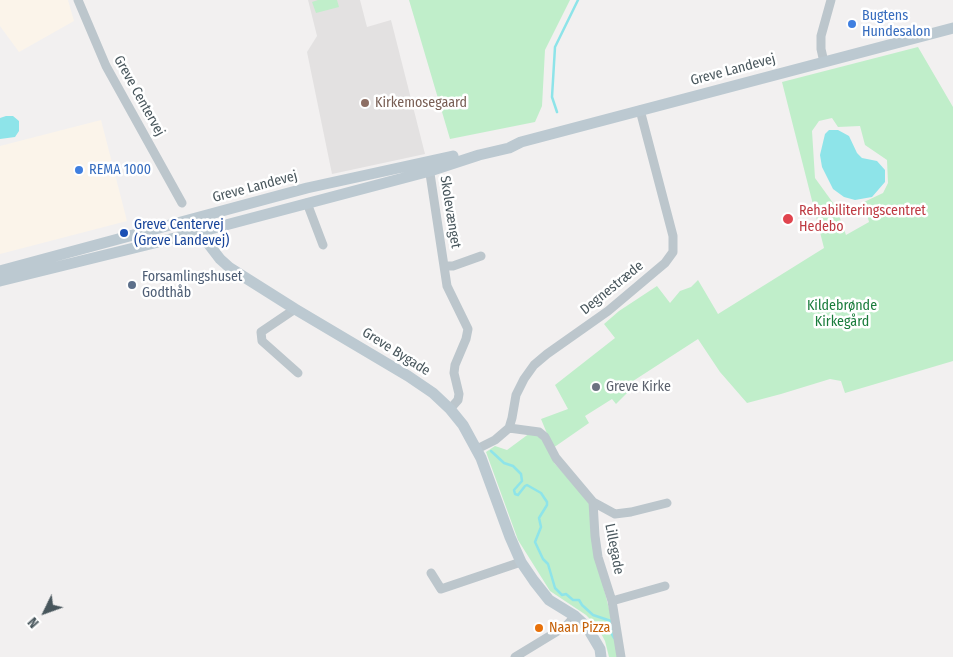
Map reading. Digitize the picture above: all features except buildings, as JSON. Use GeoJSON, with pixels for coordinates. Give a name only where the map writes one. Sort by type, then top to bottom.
{"type":"FeatureCollection","features":[{"type":"Feature","properties":{"kind":"street","name":"Greve Centervej"},"geometry":{"type":"LineString","coordinates":[[78,0],[106,66],[182,203]]}},
{"type":"Feature","properties":{"kind":"street"},"geometry":{"type":"LineString","coordinates":[[824,62],[821,49],[822,36],[830,0]]}},
{"type":"Feature","properties":{"kind":"street","name":"Greve Landevej"},"geometry":{"type":"LineString","coordinates":[[0,281],[203,231],[307,203],[508,143],[521,142],[953,28]]}},
{"type":"Feature","properties":{"kind":"street","name":"Degnestræde"},"geometry":{"type":"LineString","coordinates":[[509,428],[516,395],[524,378],[534,365],[608,312],[665,263],[673,252],[673,236],[640,110]]}},
{"type":"Feature","properties":{"kind":"street","name":"Greve Landevej"},"geometry":{"type":"LineString","coordinates":[[0,271],[307,188],[428,166]]}},
{"type":"Feature","properties":{"kind":"street","name":"Skolevænget"},"geometry":{"type":"LineString","coordinates":[[428,166],[447,286],[468,329],[466,339],[455,364],[454,374],[459,394],[458,400],[450,409]]}},
{"type":"Feature","properties":{"kind":"street","name":"Greve Landevej"},"geometry":{"type":"LineString","coordinates":[[307,203],[323,246]]}},
{"type":"Feature","properties":{"kind":"street","name":"Greve Bygade"},"geometry":{"type":"LineString","coordinates":[[197,218],[207,242],[224,263],[244,278],[408,376],[450,409],[463,425],[477,449],[488,473],[510,537],[521,562],[549,600],[575,616],[587,627],[594,636],[600,649],[601,657]]}},
{"type":"Feature","properties":{"kind":"street","name":"Skolevænget"},"geometry":{"type":"LineString","coordinates":[[445,266],[453,266],[481,256]]}},
{"type":"Feature","properties":{"kind":"street"},"geometry":{"type":"LineString","coordinates":[[295,309],[262,332],[262,341],[298,373]]}},
{"type":"Feature","properties":{"kind":"street"},"geometry":{"type":"LineString","coordinates":[[477,449],[495,440],[509,428],[539,432],[545,437],[556,458],[593,502],[615,514],[667,503]]}},
{"type":"Feature","properties":{"kind":"street","name":"Lillegade"},"geometry":{"type":"LineString","coordinates":[[593,502],[594,536],[598,557],[612,601],[621,657]]}},
{"type":"Feature","properties":{"kind":"street"},"geometry":{"type":"LineString","coordinates":[[431,572],[441,590],[521,562]]}},
{"type":"Feature","properties":{"kind":"street"},"geometry":{"type":"LineString","coordinates":[[612,601],[665,586]]}},
{"type":"Feature","properties":{"kind":"street"},"geometry":{"type":"LineString","coordinates":[[515,657],[566,626],[575,616]]}},
{"type":"Feature","properties":{"kind":"shaded area"},"geometry":{"type":"Polygon","coordinates":[[[0,0],[68,0],[74,21],[19,52],[0,26],[0,0]]]}},
{"type":"Feature","properties":{"kind":"shaded area","name":"Kirkemosegaard"},"geometry":{"type":"Polygon","coordinates":[[[308,0],[360,0],[367,27],[391,20],[425,154],[332,174],[307,52],[317,36],[308,0]]]}},
{"type":"Feature","properties":{"kind":"shaded area"},"geometry":{"type":"Polygon","coordinates":[[[101,120],[127,221],[0,254],[0,146],[101,120]]]}},
{"type":"Feature","properties":{"kind":"green space"},"geometry":{"type":"Polygon","coordinates":[[[318,0],[337,0],[339,7],[316,13],[312,2],[318,0]]]}},
{"type":"Feature","properties":{"kind":"green space"},"geometry":{"type":"Polygon","coordinates":[[[409,0],[570,0],[545,50],[542,106],[535,122],[450,139],[409,0]]]}},
{"type":"Feature","properties":{"kind":"green space","name":"Kildebrønde Kirkegård"},"geometry":{"type":"Polygon","coordinates":[[[918,47],[953,107],[953,361],[845,393],[841,381],[830,379],[747,403],[720,372],[698,339],[630,383],[634,386],[616,404],[612,399],[585,416],[589,423],[553,448],[541,419],[568,409],[555,385],[615,338],[604,324],[619,311],[657,286],[670,303],[680,291],[691,287],[698,280],[718,314],[824,248],[782,82],[918,47]],[[832,118],[819,121],[812,131],[815,178],[836,207],[846,235],[869,222],[864,202],[883,193],[888,183],[887,160],[865,145],[860,126],[838,127],[832,118]]]}},
{"type":"Feature","properties":{"kind":"green space"},"geometry":{"type":"Polygon","coordinates":[[[530,433],[538,435],[555,464],[591,503],[597,562],[614,628],[617,657],[609,657],[605,641],[597,626],[586,615],[550,591],[518,540],[486,452],[495,446],[507,450],[530,433]]]}},
{"type":"Feature","properties":{"kind":"water"},"geometry":{"type":"Polygon","coordinates":[[[13,116],[19,121],[19,131],[15,137],[0,139],[0,118],[13,116]]]}},
{"type":"Feature","properties":{"kind":"water"},"geometry":{"type":"Polygon","coordinates":[[[829,130],[838,130],[849,136],[857,153],[862,158],[877,161],[885,170],[885,182],[872,197],[855,200],[844,197],[833,189],[822,167],[820,155],[825,134],[829,130]]]}},
{"type":"Feature","properties":{"kind":"waterway"},"geometry":{"type":"LineString","coordinates":[[557,112],[552,97],[555,47],[578,0]]}},
{"type":"Feature","properties":{"kind":"waterway"},"geometry":{"type":"LineString","coordinates":[[491,451],[504,463],[513,466],[521,474],[522,481],[514,490],[515,494],[518,495],[527,485],[541,493],[547,502],[539,518],[541,527],[535,542],[543,559],[548,564],[555,588],[562,595],[566,594],[573,600],[579,600],[593,615],[611,621],[610,631],[614,638]]}},
{"type":"Feature","properties":{"kind":"place","name":"Bugtens Hundesalon"},"geometry":{"type":"Point","coordinates":[852,24]}},
{"type":"Feature","properties":{"kind":"place","name":"Kirkemosegaard"},"geometry":{"type":"Point","coordinates":[365,103]}},
{"type":"Feature","properties":{"kind":"place","name":"REMA 1000"},"geometry":{"type":"Point","coordinates":[79,170]}},
{"type":"Feature","properties":{"kind":"place","name":"Rehabiliteringscentret Hedebo"},"geometry":{"type":"Point","coordinates":[788,219]}},
{"type":"Feature","properties":{"kind":"place","name":"Greve Centervej (Greve Landevej)"},"geometry":{"type":"Point","coordinates":[124,233]}},
{"type":"Feature","properties":{"kind":"place","name":"Forsamlingshuset Godthåb"},"geometry":{"type":"Point","coordinates":[132,285]}},
{"type":"Feature","properties":{"kind":"place","name":"Greve Kirke"},"geometry":{"type":"Point","coordinates":[596,387]}},
{"type":"Feature","properties":{"kind":"place","name":"Naan Pizza"},"geometry":{"type":"Point","coordinates":[539,628]}}]}
